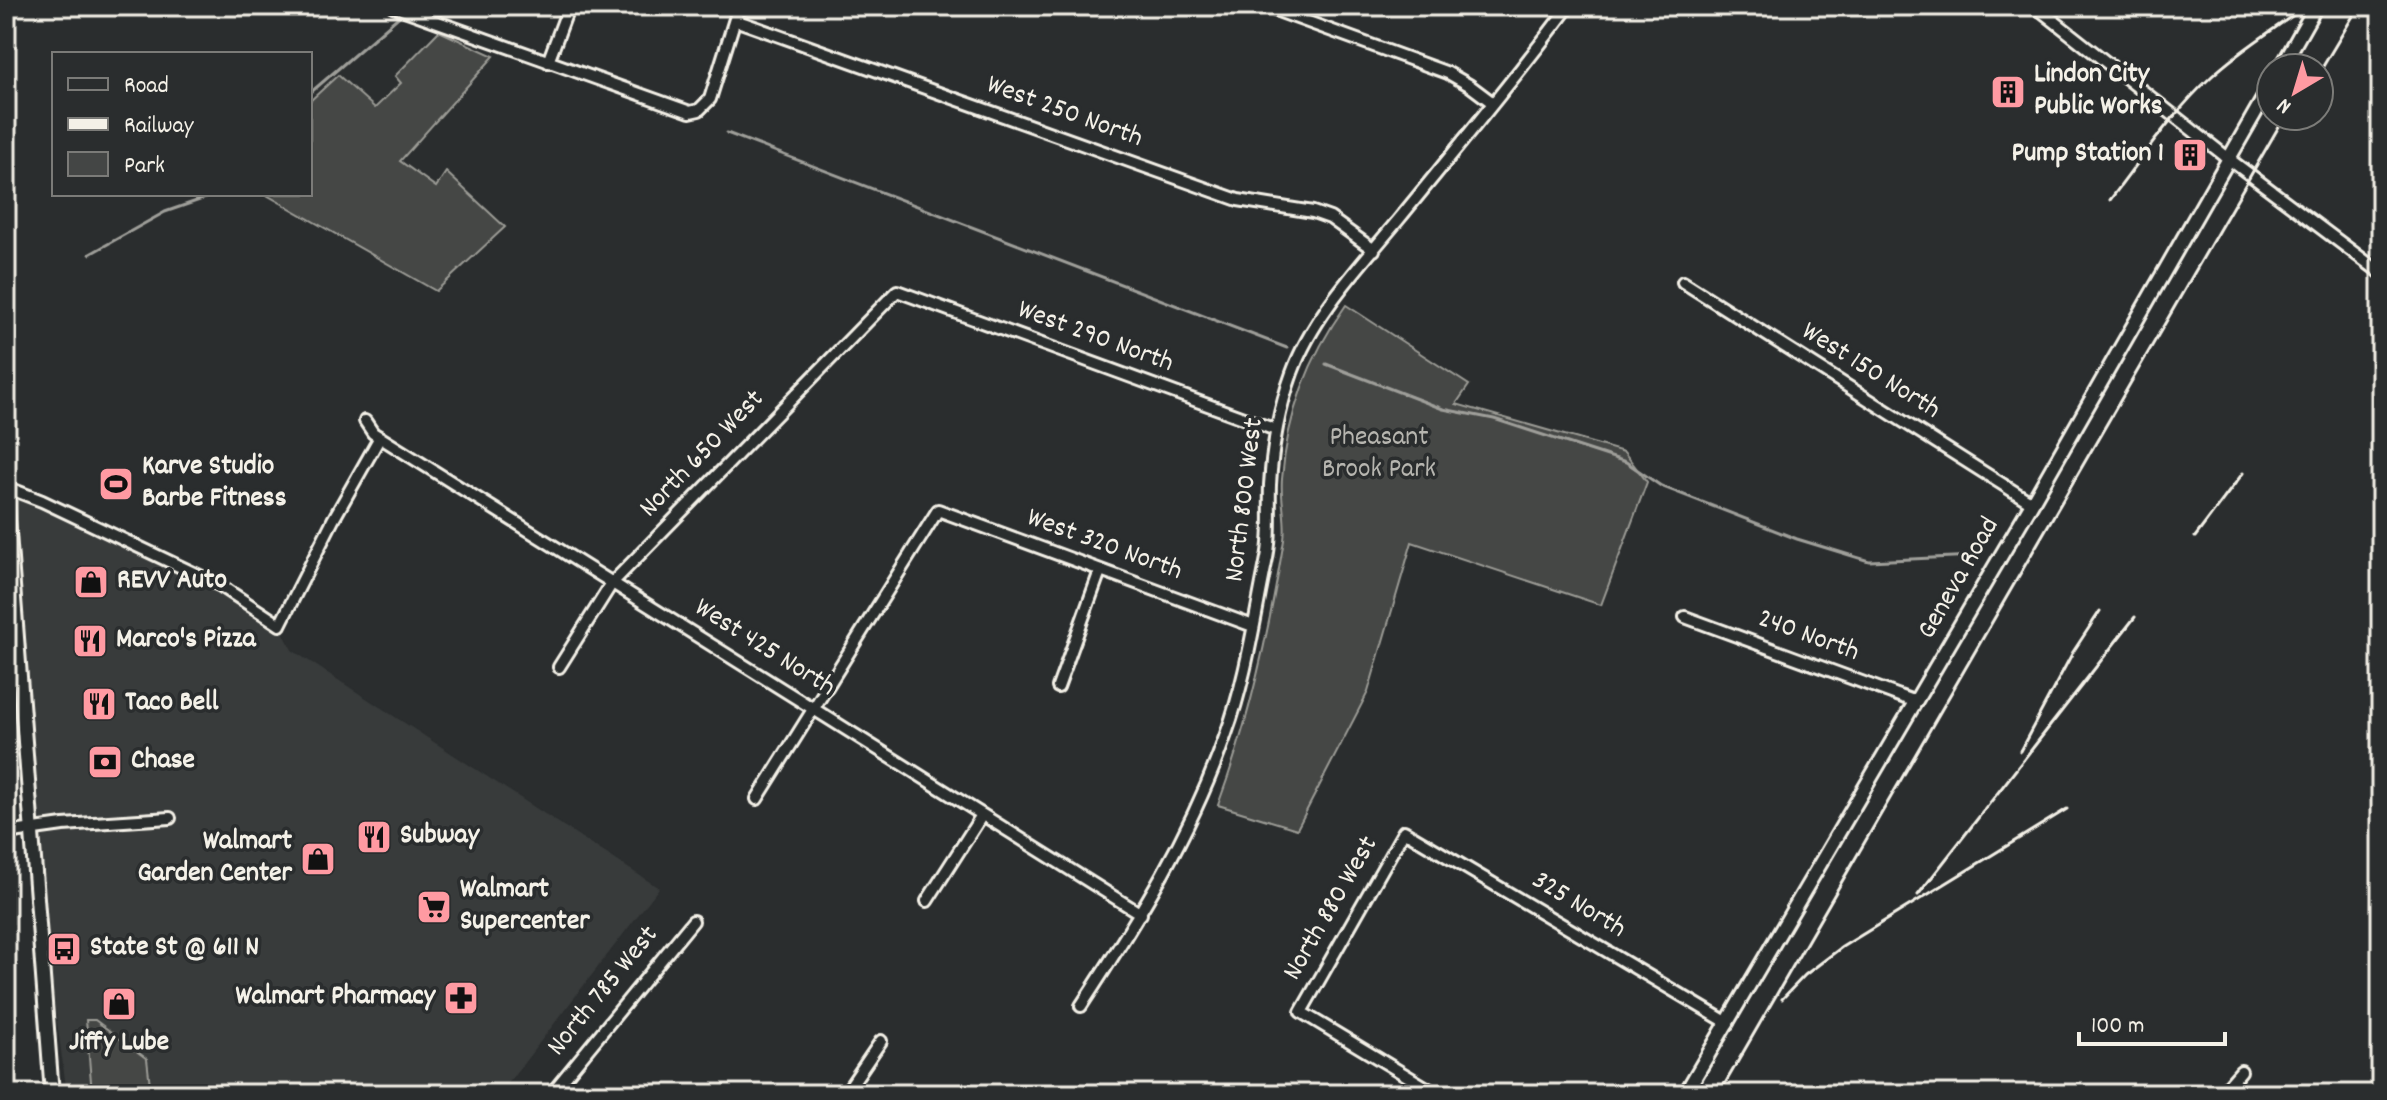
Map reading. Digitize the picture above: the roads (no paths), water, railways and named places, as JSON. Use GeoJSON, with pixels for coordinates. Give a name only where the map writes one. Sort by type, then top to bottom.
{"type":"FeatureCollection","features":[{"type":"Feature","properties":{"kind":"main road"},"geometry":{"type":"LineString","coordinates":[[2290,52],[2316,6]]}},
{"type":"Feature","properties":{"kind":"main road","name":"Geneva Road"},"geometry":{"type":"LineString","coordinates":[[1685,1094],[2032,503],[2255,113]]}},
{"type":"Feature","properties":{"kind":"main road"},"geometry":{"type":"LineString","coordinates":[[6,494],[52,1094]]}},
{"type":"Feature","properties":{"kind":"street"},"geometry":{"type":"LineString","coordinates":[[393,6],[690,112],[696,111],[710,99],[739,6]]}},
{"type":"Feature","properties":{"kind":"street"},"geometry":{"type":"LineString","coordinates":[[548,62],[569,6]]}},
{"type":"Feature","properties":{"kind":"street"},"geometry":{"type":"LineString","coordinates":[[1264,6],[1448,73],[1493,103]]}},
{"type":"Feature","properties":{"kind":"street","name":"North 800 West"},"geometry":{"type":"LineString","coordinates":[[1081,1006],[1175,855],[1211,777],[1241,686],[1270,543],[1270,490],[1276,430],[1292,373],[1302,350],[1321,319],[1374,250],[1569,6]]}},
{"type":"Feature","properties":{"kind":"street"},"geometry":{"type":"LineString","coordinates":[[2035,6],[2229,159],[2381,273]]}},
{"type":"Feature","properties":{"kind":"street","name":"West 250 North"},"geometry":{"type":"LineString","coordinates":[[735,20],[1238,200],[1313,212],[1330,218],[1374,250]]}},
{"type":"Feature","properties":{"kind":"street","name":"West 150 North"},"geometry":{"type":"LineString","coordinates":[[1683,282],[2032,503]]}},
{"type":"Feature","properties":{"kind":"street","name":"West 290 North"},"geometry":{"type":"LineString","coordinates":[[897,291],[1276,430]]}},
{"type":"Feature","properties":{"kind":"street","name":"North 650 West"},"geometry":{"type":"LineString","coordinates":[[559,667],[612,583],[897,291]]}},
{"type":"Feature","properties":{"kind":"street","name":"West 425 North"},"geometry":{"type":"LineString","coordinates":[[365,421],[373,433],[1141,914]]}},
{"type":"Feature","properties":{"kind":"street"},"geometry":{"type":"LineString","coordinates":[[6,487],[221,586],[280,625],[333,520],[380,437]]}},
{"type":"Feature","properties":{"kind":"street","name":"West 320 North"},"geometry":{"type":"LineString","coordinates":[[814,709],[938,510],[1253,626]]}},
{"type":"Feature","properties":{"kind":"street"},"geometry":{"type":"LineString","coordinates":[[1058,687],[1100,571]]}},
{"type":"Feature","properties":{"kind":"street","name":"240 North"},"geometry":{"type":"LineString","coordinates":[[1685,617],[1916,702]]}},
{"type":"Feature","properties":{"kind":"street"},"geometry":{"type":"LineString","coordinates":[[757,799],[814,709]]}},
{"type":"Feature","properties":{"kind":"street"},"geometry":{"type":"LineString","coordinates":[[927,901],[982,815]]}},
{"type":"Feature","properties":{"kind":"street"},"geometry":{"type":"LineString","coordinates":[[6,833],[170,818]]}},
{"type":"Feature","properties":{"kind":"street","name":"325 North"},"geometry":{"type":"LineString","coordinates":[[1404,831],[1728,1023]]}},
{"type":"Feature","properties":{"kind":"street","name":"North 880 West"},"geometry":{"type":"LineString","coordinates":[[1404,831],[1301,1012],[1437,1094]]}},
{"type":"Feature","properties":{"kind":"street","name":"North 785 West"},"geometry":{"type":"LineString","coordinates":[[551,1094],[693,921]]}},
{"type":"Feature","properties":{"kind":"street"},"geometry":{"type":"LineString","coordinates":[[845,1094],[881,1041]]}},
{"type":"Feature","properties":{"kind":"street"},"geometry":{"type":"LineString","coordinates":[[2221,1094],[2241,1071]]}},
{"type":"Feature","properties":{"kind":"waterway"},"geometry":{"type":"LineString","coordinates":[[312,91],[411,6]]}},
{"type":"Feature","properties":{"kind":"waterway"},"geometry":{"type":"LineString","coordinates":[[727,133],[1287,348]]}},
{"type":"Feature","properties":{"kind":"waterway"},"geometry":{"type":"LineString","coordinates":[[90,254],[165,212],[211,196]]}},
{"type":"Feature","properties":{"kind":"waterway"},"geometry":{"type":"LineString","coordinates":[[1326,364],[1443,409],[1494,419],[1626,462],[1661,486],[1797,539],[1869,561],[1974,556]]}},
{"type":"Feature","properties":{"kind":"railway"},"geometry":{"type":"LineString","coordinates":[[2110,200],[2158,136],[2212,76],[2306,6]]}},
{"type":"Feature","properties":{"kind":"railway"},"geometry":{"type":"LineString","coordinates":[[2332,52],[2359,6]]}},
{"type":"Feature","properties":{"kind":"railway"},"geometry":{"type":"LineString","coordinates":[[1719,1094],[2276,132]]}},
{"type":"Feature","properties":{"kind":"railway"},"geometry":{"type":"LineString","coordinates":[[2195,537],[2243,473]]}},
{"type":"Feature","properties":{"kind":"railway"},"geometry":{"type":"LineString","coordinates":[[2020,751],[2073,652],[2100,611]]}},
{"type":"Feature","properties":{"kind":"railway"},"geometry":{"type":"LineString","coordinates":[[1918,895],[2135,617]]}},
{"type":"Feature","properties":{"kind":"railway"},"geometry":{"type":"LineString","coordinates":[[1782,999],[1805,975],[1842,947],[2067,809]]}},
{"type":"Feature","properties":{"kind":"place","name":"Lindon City Public Works"},"geometry":{"type":"Point","coordinates":[2008,92]}},
{"type":"Feature","properties":{"kind":"place","name":"Pump Station 1"},"geometry":{"type":"Point","coordinates":[2190,155]}},
{"type":"Feature","properties":{"kind":"place","name":"Karve Studio Barbe Fitness"},"geometry":{"type":"Point","coordinates":[116,484]}},
{"type":"Feature","properties":{"kind":"place","name":"REVV Auto"},"geometry":{"type":"Point","coordinates":[91,582]}},
{"type":"Feature","properties":{"kind":"place","name":"Marco's Pizza"},"geometry":{"type":"Point","coordinates":[90,641]}},
{"type":"Feature","properties":{"kind":"place","name":"Taco Bell"},"geometry":{"type":"Point","coordinates":[99,704]}},
{"type":"Feature","properties":{"kind":"place","name":"Chase"},"geometry":{"type":"Point","coordinates":[105,762]}},
{"type":"Feature","properties":{"kind":"place","name":"Subway"},"geometry":{"type":"Point","coordinates":[374,837]}},
{"type":"Feature","properties":{"kind":"place","name":"Walmart Garden Center"},"geometry":{"type":"Point","coordinates":[318,859]}},
{"type":"Feature","properties":{"kind":"place","name":"Walmart Supercenter"},"geometry":{"type":"Point","coordinates":[434,907]}},
{"type":"Feature","properties":{"kind":"place","name":"State St @ 611 N"},"geometry":{"type":"Point","coordinates":[64,949]}},
{"type":"Feature","properties":{"kind":"place","name":"Walmart Pharmacy"},"geometry":{"type":"Point","coordinates":[461,998]}},
{"type":"Feature","properties":{"kind":"place","name":"Jiffy Lube"},"geometry":{"type":"Point","coordinates":[119,1004]}},
{"type":"Feature","properties":{"kind":"park label","name":"Pheasant Brook Park"},"geometry":{"type":"Point","coordinates":[1379,455]}}]}
